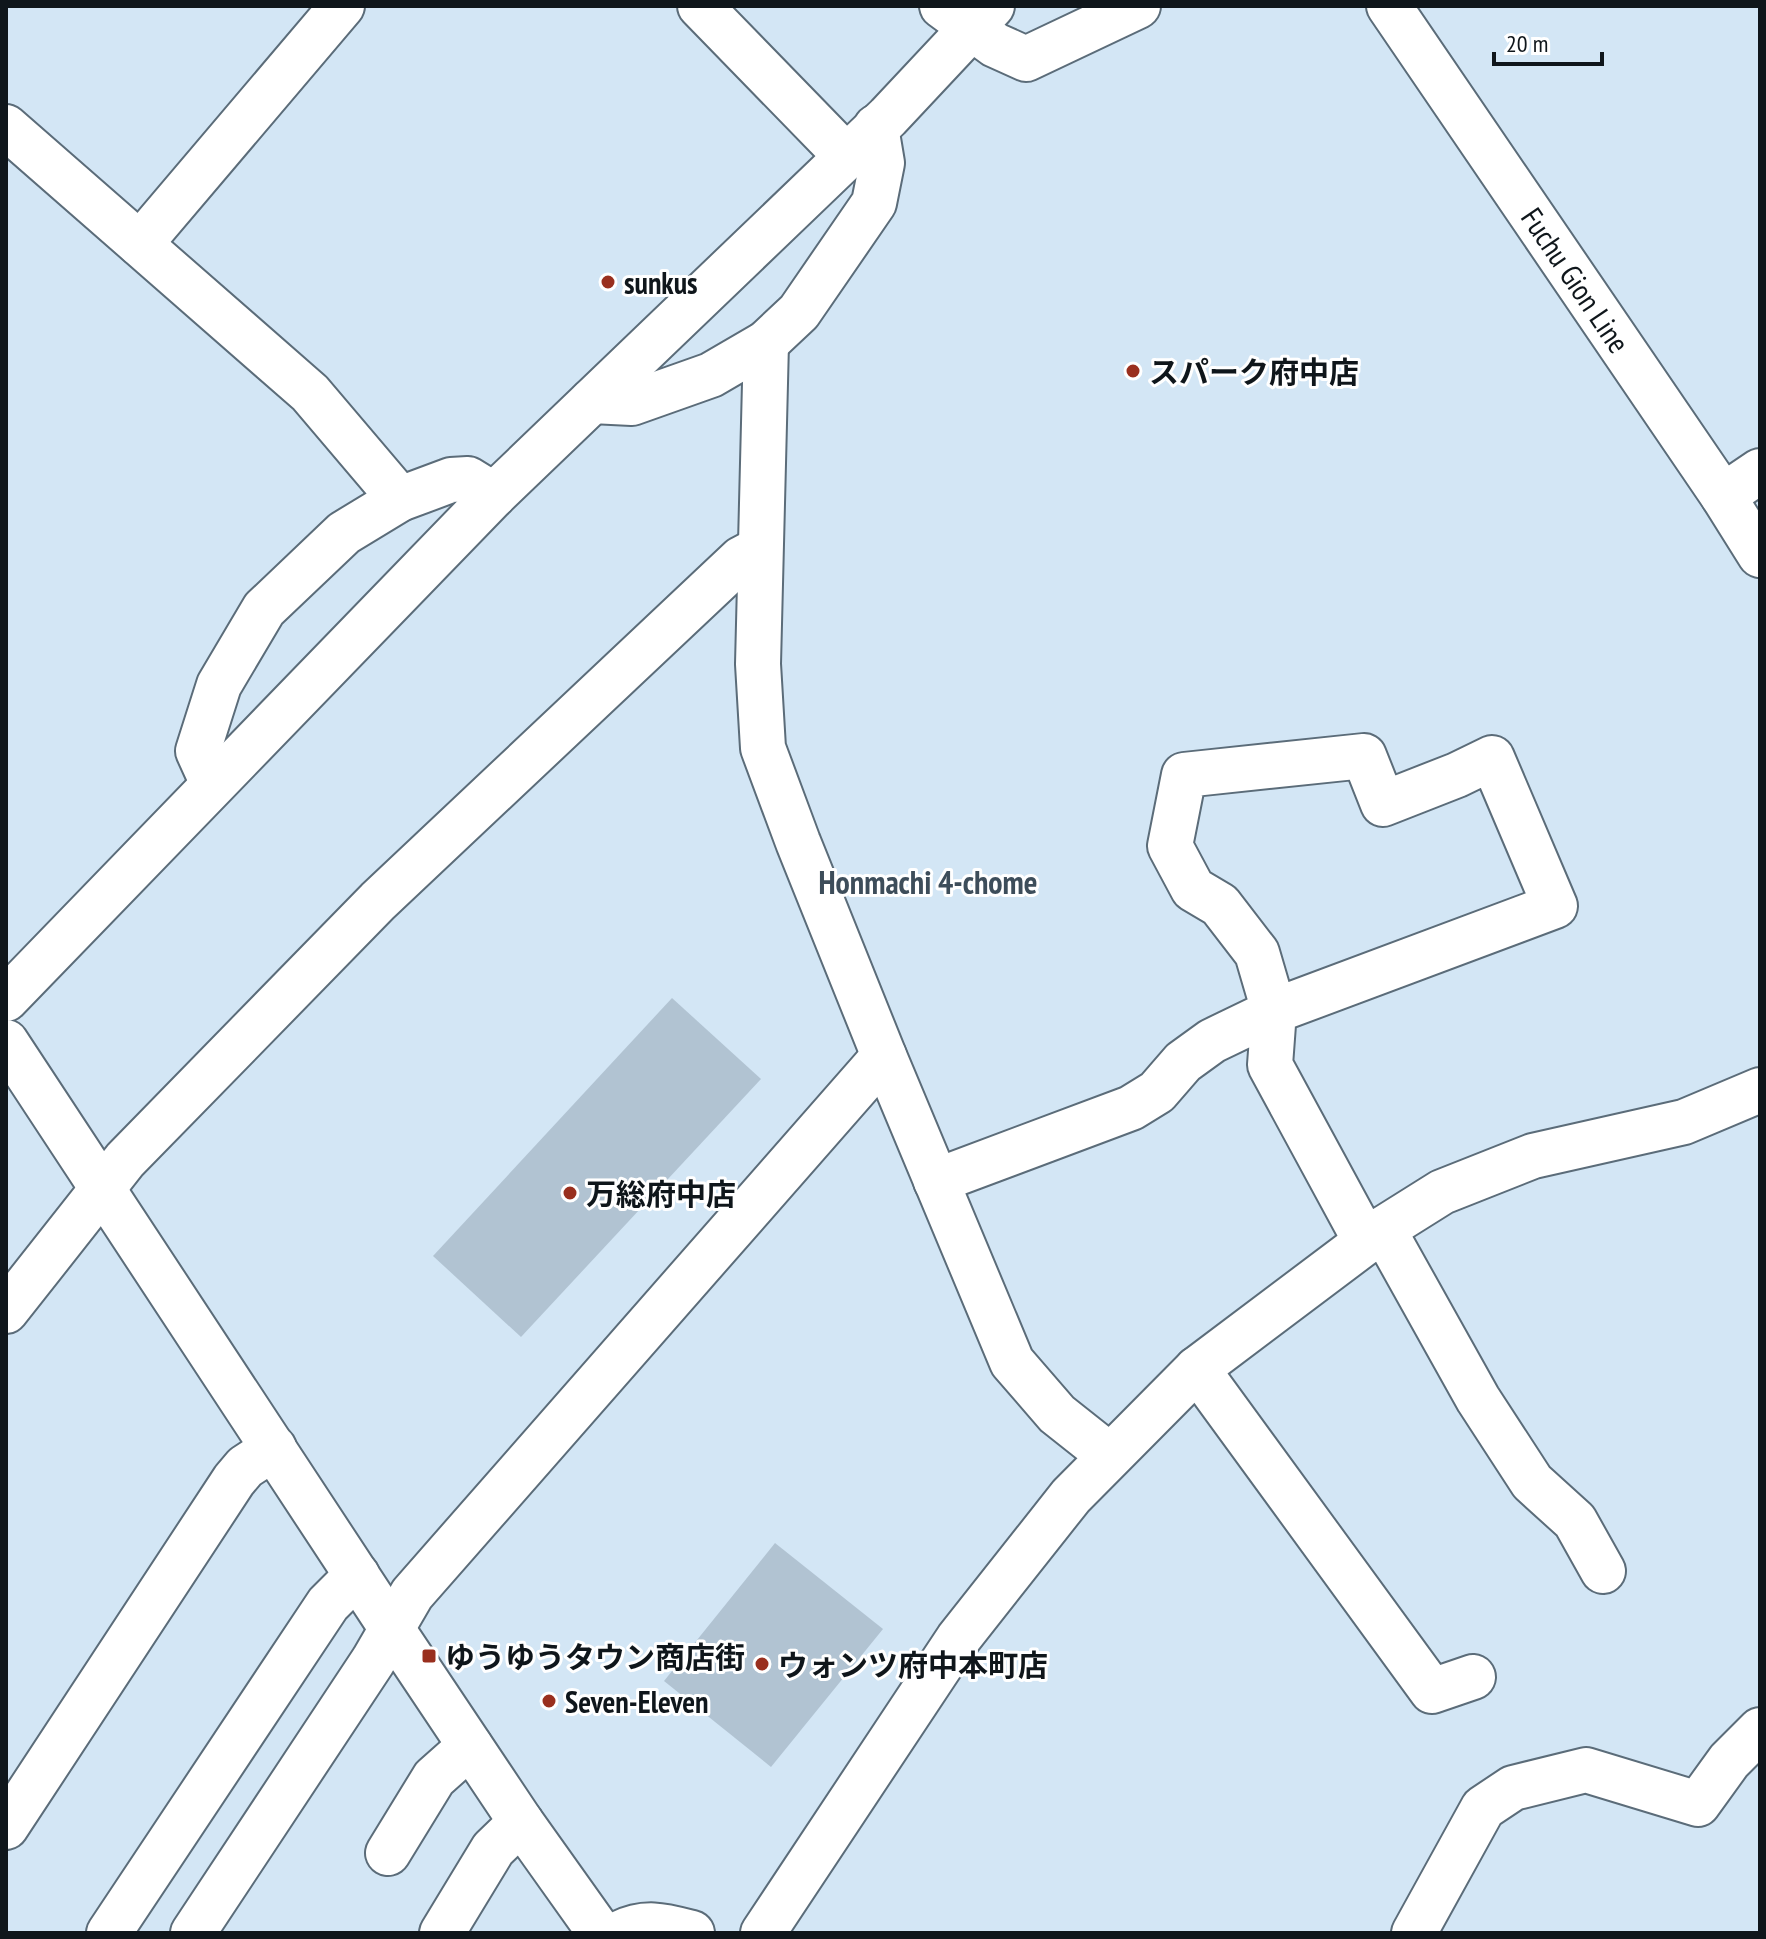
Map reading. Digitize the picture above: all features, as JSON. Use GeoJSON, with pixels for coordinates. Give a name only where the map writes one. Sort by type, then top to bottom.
{"type":"FeatureCollection","features":[{"type":"Feature","properties":{"kind":"street"},"geometry":{"type":"LineString","coordinates":[[140,244],[342,6]]}},
{"type":"Feature","properties":{"kind":"street"},"geometry":{"type":"LineString","coordinates":[[592,401],[632,403],[711,375],[766,343],[799,312],[874,203],[882,163],[700,6]]}},
{"type":"Feature","properties":{"kind":"street"},"geometry":{"type":"LineString","coordinates":[[6,999],[494,495],[861,142],[968,13],[995,45],[1026,59],[1138,6]]}},
{"type":"Feature","properties":{"kind":"street","name":"Fuchu Gion Line"},"geometry":{"type":"LineString","coordinates":[[1389,6],[1760,555]]}},
{"type":"Feature","properties":{"kind":"street"},"geometry":{"type":"LineString","coordinates":[[6,127],[310,393],[400,499]]}},
{"type":"Feature","properties":{"kind":"street"},"geometry":{"type":"LineString","coordinates":[[766,343],[758,664],[763,748],[884,1056],[1012,1362],[1057,1414],[1110,1456]]}},
{"type":"Feature","properties":{"kind":"street"},"geometry":{"type":"LineString","coordinates":[[1723,496],[1760,471]]}},
{"type":"Feature","properties":{"kind":"street"},"geometry":{"type":"LineString","coordinates":[[213,784],[198,751],[219,685],[264,609],[344,533],[400,499],[451,480],[468,479],[494,495]]}},
{"type":"Feature","properties":{"kind":"street"},"geometry":{"type":"LineString","coordinates":[[6,1311],[125,1160],[378,901],[741,559],[760,549]]}},
{"type":"Feature","properties":{"kind":"street"},"geometry":{"type":"LineString","coordinates":[[936,1181],[1131,1108],[1157,1092],[1183,1062],[1212,1041],[1274,1011],[1555,906],[1492,758],[1383,804],[1364,756],[1184,775],[1170,846],[1193,889],[1220,905],[1257,953],[1274,1011],[1270,1065],[1374,1236],[1532,1482],[1575,1521],[1603,1571]]}},
{"type":"Feature","properties":{"kind":"street"},"geometry":{"type":"LineString","coordinates":[[6,1042],[392,1629],[521,1822],[600,1933]]}},
{"type":"Feature","properties":{"kind":"street"},"geometry":{"type":"LineString","coordinates":[[193,1933],[412,1594],[884,1056]]}},
{"type":"Feature","properties":{"kind":"street"},"geometry":{"type":"LineString","coordinates":[[763,1933],[958,1639],[1071,1496],[1197,1369],[1374,1236],[1442,1192],[1533,1156],[1684,1122],[1760,1090]]}},
{"type":"Feature","properties":{"kind":"street"},"geometry":{"type":"LineString","coordinates":[[1197,1369],[1432,1691],[1473,1677]]}},
{"type":"Feature","properties":{"kind":"street"},"geometry":{"type":"LineString","coordinates":[[6,1827],[234,1480],[245,1467],[274,1448]]}},
{"type":"Feature","properties":{"kind":"street"},"geometry":{"type":"LineString","coordinates":[[109,1933],[328,1604],[357,1575]]}},
{"type":"Feature","properties":{"kind":"street"},"geometry":{"type":"LineString","coordinates":[[1414,1933],[1483,1808],[1513,1788],[1586,1770],[1698,1804],[1729,1761],[1760,1730]]}},
{"type":"Feature","properties":{"kind":"street"},"geometry":{"type":"LineString","coordinates":[[388,1853],[434,1778],[470,1746]]}},
{"type":"Feature","properties":{"kind":"street"},"geometry":{"type":"LineString","coordinates":[[442,1933],[493,1849],[521,1822]]}},
{"type":"Feature","properties":{"kind":"street"},"geometry":{"type":"LineString","coordinates":[[620,1933],[634,1926],[657,1924],[692,1933]]}},
{"type":"Feature","properties":{"kind":"building"},"geometry":{"type":"Polygon","coordinates":[[[672,998],[761,1079],[521,1337],[433,1256],[672,998]]]}},
{"type":"Feature","properties":{"kind":"building"},"geometry":{"type":"Polygon","coordinates":[[[775,1543],[883,1629],[771,1767],[664,1681],[775,1543]]]}},
{"type":"Feature","properties":{"kind":"place","name":"sunkus"},"geometry":{"type":"Point","coordinates":[608,282]}},
{"type":"Feature","properties":{"kind":"place","name":"スパーク府中店"},"geometry":{"type":"Point","coordinates":[1133,371]}},
{"type":"Feature","properties":{"kind":"place","name":"万総府中店"},"geometry":{"type":"Point","coordinates":[570,1193]}},
{"type":"Feature","properties":{"kind":"place","name":"ゆうゆうタウン商店街"},"geometry":{"type":"Point","coordinates":[429,1656]}},
{"type":"Feature","properties":{"kind":"place","name":"ウォンツ府中本町店"},"geometry":{"type":"Point","coordinates":[762,1664]}},
{"type":"Feature","properties":{"kind":"place","name":"Seven-Eleven"},"geometry":{"type":"Point","coordinates":[549,1701]}},
{"type":"Feature","properties":{"kind":"district","name":"Honmachi 4-chome"},"geometry":{"type":"Point","coordinates":[928,882]}}]}
